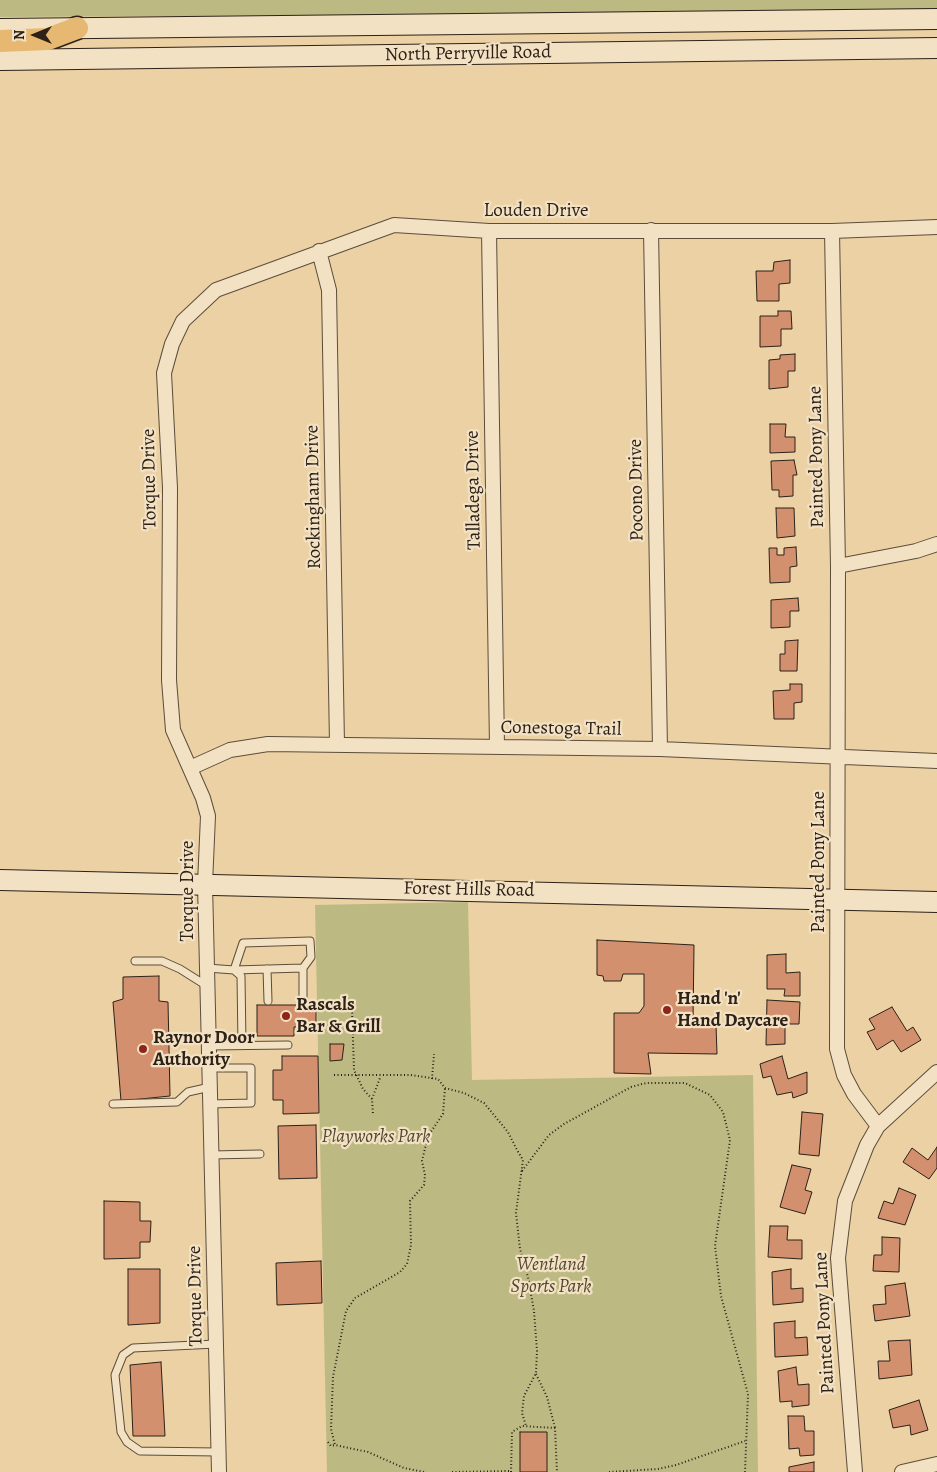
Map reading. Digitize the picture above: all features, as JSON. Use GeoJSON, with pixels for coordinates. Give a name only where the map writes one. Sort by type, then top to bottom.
{"type":"FeatureCollection","features":[{"type":"Feature","properties":{"kind":"main road","name":"North Perryville Road"},"geometry":{"type":"LineString","coordinates":[[0,29],[937,19]]}},
{"type":"Feature","properties":{"kind":"main road"},"geometry":{"type":"LineString","coordinates":[[0,41],[48,39],[77,28]]}},
{"type":"Feature","properties":{"kind":"main road","name":"North Perryville Road"},"geometry":{"type":"LineString","coordinates":[[0,60],[937,48]]}},
{"type":"Feature","properties":{"kind":"main road","name":"Forest Hills Road"},"geometry":{"type":"LineString","coordinates":[[0,880],[937,902]]}},
{"type":"Feature","properties":{"kind":"street","name":"Louden Drive"},"geometry":{"type":"LineString","coordinates":[[183,321],[216,290],[319,250],[394,225],[489,231],[832,231],[937,227]]}},
{"type":"Feature","properties":{"kind":"street","name":"Pocono Drive"},"geometry":{"type":"LineString","coordinates":[[651,230],[660,749]]}},
{"type":"Feature","properties":{"kind":"street","name":"Talladega Drive"},"geometry":{"type":"LineString","coordinates":[[489,231],[497,747]]}},
{"type":"Feature","properties":{"kind":"street","name":"Painted Pony Lane"},"geometry":{"type":"LineString","coordinates":[[832,231],[838,566],[837,1049],[844,1075],[850,1088],[878,1126],[867,1145],[845,1201],[838,1258],[854,1472]]}},
{"type":"Feature","properties":{"kind":"street","name":"Rockingham Drive"},"geometry":{"type":"LineString","coordinates":[[319,250],[329,290],[337,744]]}},
{"type":"Feature","properties":{"kind":"street","name":"Torque Drive"},"geometry":{"type":"LineString","coordinates":[[183,321],[172,344],[164,373],[170,488],[168,680],[173,730],[203,798],[208,816],[205,884],[219,1472]]}},
{"type":"Feature","properties":{"kind":"street"},"geometry":{"type":"LineString","coordinates":[[838,566],[916,551],[937,544]]}},
{"type":"Feature","properties":{"kind":"street","name":"Conestoga Trail"},"geometry":{"type":"LineString","coordinates":[[190,768],[230,750],[268,744],[660,749],[937,761]]}},
{"type":"Feature","properties":{"kind":"street"},"geometry":{"type":"LineString","coordinates":[[878,1126],[937,1072]]}},
{"type":"Feature","properties":{"kind":"street"},"geometry":{"type":"LineString","coordinates":[[902,1472],[937,1464]]}},
{"type":"Feature","properties":{"kind":"lane"},"geometry":{"type":"LineString","coordinates":[[234,970],[243,944],[310,941],[311,956],[303,968],[303,1000]]}},
{"type":"Feature","properties":{"kind":"lane"},"geometry":{"type":"LineString","coordinates":[[135,961],[162,960],[180,968],[208,986]]}},
{"type":"Feature","properties":{"kind":"lane"},"geometry":{"type":"LineString","coordinates":[[207,968],[234,970],[303,968]]}},
{"type":"Feature","properties":{"kind":"lane"},"geometry":{"type":"LineString","coordinates":[[267,969],[268,1001]]}},
{"type":"Feature","properties":{"kind":"lane"},"geometry":{"type":"LineString","coordinates":[[234,970],[241,976],[242,1045]]}},
{"type":"Feature","properties":{"kind":"lane"},"geometry":{"type":"LineString","coordinates":[[209,1046],[288,1045]]}},
{"type":"Feature","properties":{"kind":"lane"},"geometry":{"type":"LineString","coordinates":[[209,1068],[251,1068],[251,1103],[210,1104]]}},
{"type":"Feature","properties":{"kind":"lane"},"geometry":{"type":"LineString","coordinates":[[113,1104],[177,1102],[188,1092],[210,1087]]}},
{"type":"Feature","properties":{"kind":"lane"},"geometry":{"type":"LineString","coordinates":[[211,1155],[260,1154]]}},
{"type":"Feature","properties":{"kind":"lane"},"geometry":{"type":"LineString","coordinates":[[216,1344],[133,1348],[123,1355],[114,1375],[121,1432],[127,1442],[140,1450],[218,1452]]}},
{"type":"Feature","properties":{"kind":"path"},"geometry":{"type":"LineString","coordinates":[[352,1009],[351,1052],[355,1076],[372,1099]]}},
{"type":"Feature","properties":{"kind":"path"},"geometry":{"type":"LineString","coordinates":[[432,1078],[434,1054]]}},
{"type":"Feature","properties":{"kind":"path"},"geometry":{"type":"LineString","coordinates":[[334,1075],[381,1077],[411,1075],[438,1079],[445,1088],[464,1093],[484,1103],[514,1144],[523,1160],[516,1213],[520,1249],[528,1277],[534,1311],[536,1373],[547,1397],[555,1428],[557,1472]]}},
{"type":"Feature","properties":{"kind":"path"},"geometry":{"type":"LineString","coordinates":[[373,1115],[372,1099],[381,1077]]}},
{"type":"Feature","properties":{"kind":"path"},"geometry":{"type":"LineString","coordinates":[[522,1171],[549,1135],[564,1124],[631,1087],[646,1083],[685,1083],[710,1094],[723,1112],[730,1140],[715,1246],[721,1296],[748,1394],[745,1472]]}},
{"type":"Feature","properties":{"kind":"path"},"geometry":{"type":"LineString","coordinates":[[335,1445],[331,1428],[333,1377],[346,1311],[355,1298],[400,1272],[407,1264],[411,1245],[410,1201],[424,1185],[425,1175],[422,1161],[428,1136],[443,1114],[445,1088]]}},
{"type":"Feature","properties":{"kind":"path"},"geometry":{"type":"LineString","coordinates":[[526,1426],[522,1413],[524,1396],[536,1373]]}},
{"type":"Feature","properties":{"kind":"path"},"geometry":{"type":"LineString","coordinates":[[326,1408],[332,1408]]}},
{"type":"Feature","properties":{"kind":"path"},"geometry":{"type":"LineString","coordinates":[[452,1472],[510,1472],[512,1432],[526,1426],[555,1428]]}},
{"type":"Feature","properties":{"kind":"path"},"geometry":{"type":"LineString","coordinates":[[609,1472],[658,1469],[676,1465],[745,1441]]}},
{"type":"Feature","properties":{"kind":"path"},"geometry":{"type":"LineString","coordinates":[[328,1442],[331,1446],[335,1445],[368,1452],[404,1468],[424,1472]]}},
{"type":"Feature","properties":{"kind":"green space"},"geometry":{"type":"Polygon","coordinates":[[[0,0],[937,0],[937,11],[0,17],[0,0]]]}},
{"type":"Feature","properties":{"kind":"green space","name":"Wentland Sports Park"},"geometry":{"type":"Polygon","coordinates":[[[468,902],[472,1080],[753,1075],[758,1472],[327,1472],[315,905],[468,902]]]}},
{"type":"Feature","properties":{"kind":"building"},"geometry":{"type":"Polygon","coordinates":[[[790,260],[790,283],[779,284],[779,301],[757,301],[756,271],[773,271],[774,262],[790,260]]]}},
{"type":"Feature","properties":{"kind":"building"},"geometry":{"type":"Polygon","coordinates":[[[778,311],[791,311],[792,329],[781,329],[781,346],[760,347],[760,316],[778,316],[778,311]]]}},
{"type":"Feature","properties":{"kind":"building"},"geometry":{"type":"Polygon","coordinates":[[[795,354],[795,371],[788,371],[788,387],[769,389],[769,360],[780,359],[780,355],[795,354]]]}},
{"type":"Feature","properties":{"kind":"building"},"geometry":{"type":"Polygon","coordinates":[[[770,424],[786,424],[785,437],[795,437],[795,452],[770,453],[770,424]]]}},
{"type":"Feature","properties":{"kind":"building"},"geometry":{"type":"Polygon","coordinates":[[[794,460],[797,475],[793,475],[793,496],[779,497],[779,490],[772,490],[771,461],[794,460]]]}},
{"type":"Feature","properties":{"kind":"building"},"geometry":{"type":"Polygon","coordinates":[[[776,508],[794,508],[795,536],[777,538],[776,508]]]}},
{"type":"Feature","properties":{"kind":"building"},"geometry":{"type":"Polygon","coordinates":[[[796,547],[797,566],[790,567],[790,582],[770,583],[769,548],[777,548],[777,555],[784,555],[784,548],[796,547]]]}},
{"type":"Feature","properties":{"kind":"building"},"geometry":{"type":"Polygon","coordinates":[[[798,598],[799,611],[790,611],[790,627],[771,628],[771,600],[798,598]]]}},
{"type":"Feature","properties":{"kind":"building"},"geometry":{"type":"Polygon","coordinates":[[[798,640],[797,671],[780,671],[780,654],[785,654],[785,641],[798,640]]]}},
{"type":"Feature","properties":{"kind":"building"},"geometry":{"type":"Polygon","coordinates":[[[790,684],[802,684],[802,702],[794,703],[794,719],[774,719],[773,691],[790,690],[790,684]]]}},
{"type":"Feature","properties":{"kind":"building","name":"Hand 'n' Hand Daycare"},"geometry":{"type":"Polygon","coordinates":[[[597,940],[694,945],[693,1023],[716,1025],[717,1054],[648,1053],[651,1074],[614,1073],[614,1013],[639,1013],[644,1006],[644,974],[623,974],[621,981],[604,981],[603,976],[597,975],[597,940]]]}},
{"type":"Feature","properties":{"kind":"building"},"geometry":{"type":"Polygon","coordinates":[[[786,954],[786,973],[800,972],[800,996],[784,996],[785,989],[767,989],[767,955],[786,954]]]}},
{"type":"Feature","properties":{"kind":"building","name":"Raynor Door Authority"},"geometry":{"type":"Polygon","coordinates":[[[159,976],[159,1001],[168,1002],[170,1096],[121,1101],[113,1002],[123,999],[123,977],[159,976]]]}},
{"type":"Feature","properties":{"kind":"building"},"geometry":{"type":"Polygon","coordinates":[[[767,1000],[800,1002],[799,1024],[785,1024],[785,1044],[766,1045],[767,1000]]]}},
{"type":"Feature","properties":{"kind":"building","name":"Rascals Bar & Grill"},"geometry":{"type":"Polygon","coordinates":[[[257,1005],[316,1005],[316,1027],[294,1027],[294,1036],[257,1036],[257,1005]]]}},
{"type":"Feature","properties":{"kind":"building"},"geometry":{"type":"Polygon","coordinates":[[[892,1007],[907,1031],[913,1027],[921,1040],[901,1052],[893,1040],[877,1050],[867,1032],[875,1029],[869,1019],[892,1007]]]}},
{"type":"Feature","properties":{"kind":"building"},"geometry":{"type":"Polygon","coordinates":[[[330,1044],[344,1044],[342,1060],[330,1061],[330,1044]]]}},
{"type":"Feature","properties":{"kind":"building"},"geometry":{"type":"Polygon","coordinates":[[[282,1056],[318,1056],[319,1113],[283,1114],[283,1100],[273,1100],[273,1070],[282,1070],[282,1056]]]}},
{"type":"Feature","properties":{"kind":"building"},"geometry":{"type":"Polygon","coordinates":[[[782,1056],[788,1079],[807,1072],[807,1093],[793,1098],[792,1092],[777,1095],[771,1076],[763,1078],[760,1064],[782,1056]]]}},
{"type":"Feature","properties":{"kind":"building"},"geometry":{"type":"Polygon","coordinates":[[[802,1112],[823,1114],[819,1156],[799,1154],[802,1112]]]}},
{"type":"Feature","properties":{"kind":"building"},"geometry":{"type":"Polygon","coordinates":[[[316,1125],[317,1178],[279,1179],[278,1126],[316,1125]]]}},
{"type":"Feature","properties":{"kind":"building"},"geometry":{"type":"Polygon","coordinates":[[[937,1147],[937,1168],[929,1179],[903,1162],[912,1148],[928,1160],[937,1147]]]}},
{"type":"Feature","properties":{"kind":"building"},"geometry":{"type":"Polygon","coordinates":[[[792,1165],[811,1169],[805,1190],[812,1192],[805,1214],[780,1207],[792,1165]]]}},
{"type":"Feature","properties":{"kind":"building"},"geometry":{"type":"Polygon","coordinates":[[[899,1188],[916,1195],[905,1225],[878,1218],[884,1201],[893,1204],[899,1188]]]}},
{"type":"Feature","properties":{"kind":"building"},"geometry":{"type":"Polygon","coordinates":[[[104,1201],[140,1202],[140,1221],[151,1221],[150,1242],[140,1242],[140,1258],[104,1259],[104,1201]]]}},
{"type":"Feature","properties":{"kind":"building"},"geometry":{"type":"Polygon","coordinates":[[[770,1226],[788,1226],[787,1240],[802,1240],[802,1259],[768,1257],[770,1226]]]}},
{"type":"Feature","properties":{"kind":"building"},"geometry":{"type":"Polygon","coordinates":[[[882,1237],[900,1238],[899,1272],[873,1271],[874,1255],[882,1255],[882,1237]]]}},
{"type":"Feature","properties":{"kind":"building"},"geometry":{"type":"Polygon","coordinates":[[[321,1261],[322,1303],[277,1305],[276,1263],[321,1261]]]}},
{"type":"Feature","properties":{"kind":"building"},"geometry":{"type":"Polygon","coordinates":[[[128,1269],[160,1269],[160,1323],[128,1325],[128,1269]]]}},
{"type":"Feature","properties":{"kind":"building"},"geometry":{"type":"Polygon","coordinates":[[[791,1269],[791,1289],[803,1288],[803,1302],[773,1305],[772,1272],[791,1269]]]}},
{"type":"Feature","properties":{"kind":"building"},"geometry":{"type":"Polygon","coordinates":[[[905,1283],[910,1316],[875,1321],[873,1305],[886,1304],[885,1286],[905,1283]]]}},
{"type":"Feature","properties":{"kind":"building"},"geometry":{"type":"Polygon","coordinates":[[[795,1321],[795,1338],[807,1337],[808,1355],[775,1357],[774,1323],[795,1321]]]}},
{"type":"Feature","properties":{"kind":"building"},"geometry":{"type":"Polygon","coordinates":[[[910,1340],[912,1375],[879,1379],[878,1361],[890,1361],[888,1341],[910,1340]]]}},
{"type":"Feature","properties":{"kind":"building"},"geometry":{"type":"Polygon","coordinates":[[[161,1362],[165,1436],[133,1436],[130,1365],[161,1362]]]}},
{"type":"Feature","properties":{"kind":"building"},"geometry":{"type":"Polygon","coordinates":[[[796,1367],[798,1385],[809,1384],[809,1405],[792,1407],[792,1401],[780,1402],[778,1371],[796,1367]]]}},
{"type":"Feature","properties":{"kind":"building"},"geometry":{"type":"Polygon","coordinates":[[[919,1400],[928,1430],[911,1435],[910,1425],[893,1428],[889,1410],[919,1400]]]}},
{"type":"Feature","properties":{"kind":"building"},"geometry":{"type":"Polygon","coordinates":[[[788,1416],[804,1416],[805,1431],[814,1431],[814,1455],[800,1456],[799,1448],[789,1449],[788,1416]]]}},
{"type":"Feature","properties":{"kind":"building"},"geometry":{"type":"Polygon","coordinates":[[[520,1432],[547,1432],[547,1472],[520,1472],[520,1432]]]}},
{"type":"Feature","properties":{"kind":"building"},"geometry":{"type":"Polygon","coordinates":[[[814,1462],[814,1472],[789,1472],[789,1467],[814,1462]]]}},
{"type":"Feature","properties":{"kind":"place","name":"Hand 'n' Hand Daycare"},"geometry":{"type":"Point","coordinates":[667,1010]}},
{"type":"Feature","properties":{"kind":"place","name":"Rascals Bar & Grill"},"geometry":{"type":"Point","coordinates":[286,1016]}},
{"type":"Feature","properties":{"kind":"place","name":"Raynor Door Authority"},"geometry":{"type":"Point","coordinates":[143,1049]}},
{"type":"Feature","properties":{"kind":"park label","name":"Playworks Park"},"geometry":{"type":"Point","coordinates":[376,1137]}}]}
